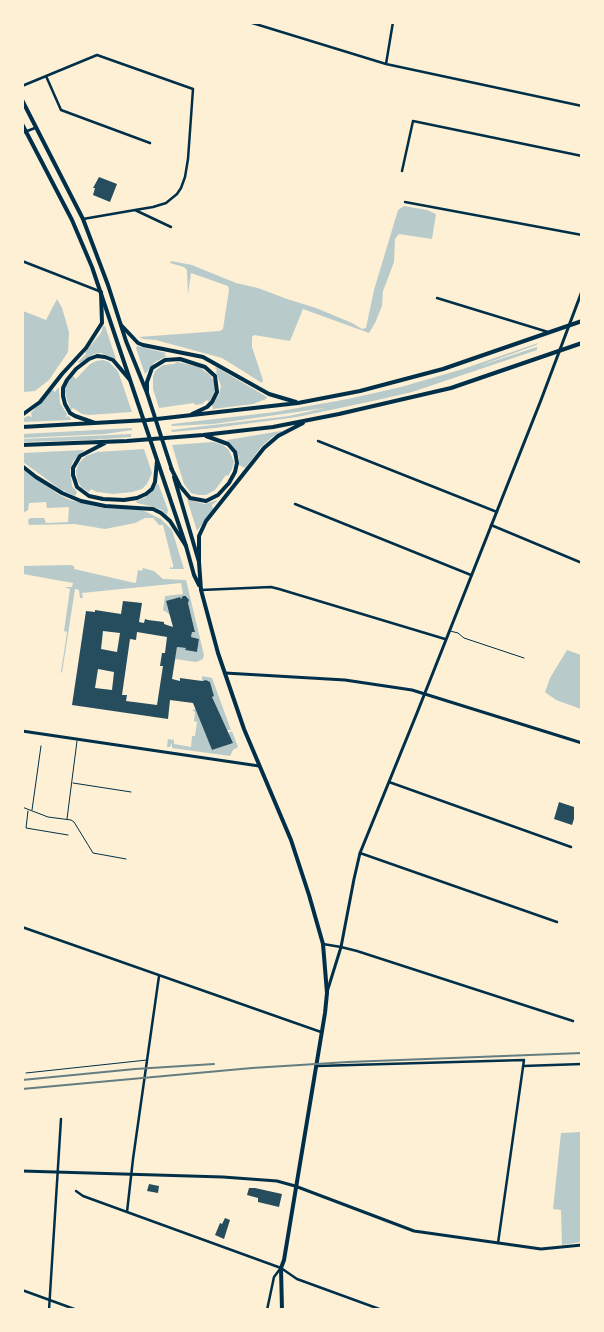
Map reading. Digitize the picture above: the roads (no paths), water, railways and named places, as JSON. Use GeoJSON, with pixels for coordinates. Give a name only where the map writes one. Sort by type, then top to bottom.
{"type":"FeatureCollection","features":[{"type":"Feature","properties":{"kind":"main road"},"geometry":{"type":"LineString","coordinates":[[22,100],[83,219],[147,393],[168,456],[199,562]]}},
{"type":"Feature","properties":{"kind":"main road"},"geometry":{"type":"LineString","coordinates":[[22,124],[24,132],[72,220],[101,292],[194,575],[202,590]]}},
{"type":"Feature","properties":{"kind":"main road"},"geometry":{"type":"LineString","coordinates":[[22,416],[40,402],[86,348],[102,323],[101,292]]}},
{"type":"Feature","properties":{"kind":"main road"},"geometry":{"type":"LineString","coordinates":[[22,427],[97,424],[189,416],[298,403],[368,389],[435,371],[582,321]]}},
{"type":"Feature","properties":{"kind":"main road"},"geometry":{"type":"LineString","coordinates":[[121,325],[138,343],[203,357],[269,394],[298,403]]}},
{"type":"Feature","properties":{"kind":"main road"},"geometry":{"type":"LineString","coordinates":[[22,445],[204,436],[272,427],[451,388],[582,343]]}},
{"type":"Feature","properties":{"kind":"main road"},"geometry":{"type":"LineString","coordinates":[[97,424],[70,413],[64,404],[63,396],[63,388],[67,380],[76,369],[89,359],[98,356],[113,360],[130,380]]}},
{"type":"Feature","properties":{"kind":"main road"},"geometry":{"type":"LineString","coordinates":[[147,393],[147,382],[152,368],[165,360],[180,359],[205,367],[214,376],[217,387],[215,397],[207,407],[189,416]]}},
{"type":"Feature","properties":{"kind":"main road"},"geometry":{"type":"LineString","coordinates":[[282,1310],[281,1268],[284,1260],[327,994],[323,944],[291,840],[259,766],[224,673],[202,590],[199,562],[200,536],[206,521],[264,448],[278,436],[308,420]]}},
{"type":"Feature","properties":{"kind":"main road"},"geometry":{"type":"LineString","coordinates":[[171,468],[180,486],[190,498],[206,501],[218,495],[229,484],[235,472],[237,463],[235,452],[228,444],[204,436]]}},
{"type":"Feature","properties":{"kind":"main road"},"geometry":{"type":"LineString","coordinates":[[108,442],[80,456],[73,468],[77,487],[89,496],[102,499],[124,500],[138,498],[146,494],[152,489],[155,482],[157,459]]}},
{"type":"Feature","properties":{"kind":"main road"},"geometry":{"type":"LineString","coordinates":[[22,466],[62,493],[81,501],[105,506],[153,509],[170,521],[186,546]]}},
{"type":"Feature","properties":{"kind":"street"},"geometry":{"type":"LineString","coordinates":[[249,22],[386,64],[582,106]]}},
{"type":"Feature","properties":{"kind":"street"},"geometry":{"type":"LineString","coordinates":[[386,64],[393,22]]}},
{"type":"Feature","properties":{"kind":"street"},"geometry":{"type":"LineString","coordinates":[[22,86],[97,55],[193,89],[188,159],[185,177],[177,194],[166,203],[153,207],[83,219]]}},
{"type":"Feature","properties":{"kind":"street"},"geometry":{"type":"LineString","coordinates":[[46,76],[61,110],[150,142]]}},
{"type":"Feature","properties":{"kind":"street"},"geometry":{"type":"LineString","coordinates":[[402,171],[413,121],[582,156]]}},
{"type":"Feature","properties":{"kind":"street"},"geometry":{"type":"LineString","coordinates":[[24,132],[37,128]]}},
{"type":"Feature","properties":{"kind":"street"},"geometry":{"type":"LineString","coordinates":[[405,202],[582,235]]}},
{"type":"Feature","properties":{"kind":"street"},"geometry":{"type":"LineString","coordinates":[[135,210],[171,227]]}},
{"type":"Feature","properties":{"kind":"street"},"geometry":{"type":"LineString","coordinates":[[22,261],[101,292]]}},
{"type":"Feature","properties":{"kind":"street"},"geometry":{"type":"LineString","coordinates":[[327,994],[342,946],[360,853],[497,512],[582,291]]}},
{"type":"Feature","properties":{"kind":"street"},"geometry":{"type":"LineString","coordinates":[[437,298],[549,332]]}},
{"type":"Feature","properties":{"kind":"street"},"geometry":{"type":"LineString","coordinates":[[318,441],[497,512]]}},
{"type":"Feature","properties":{"kind":"street"},"geometry":{"type":"LineString","coordinates":[[295,504],[471,575]]}},
{"type":"Feature","properties":{"kind":"street"},"geometry":{"type":"LineString","coordinates":[[491,525],[582,563]]}},
{"type":"Feature","properties":{"kind":"street"},"geometry":{"type":"LineString","coordinates":[[202,590],[271,587],[445,639]]}},
{"type":"Feature","properties":{"kind":"street"},"geometry":{"type":"LineString","coordinates":[[224,673],[345,680],[412,690],[582,743]]}},
{"type":"Feature","properties":{"kind":"street"},"geometry":{"type":"LineString","coordinates":[[22,731],[259,766]]}},
{"type":"Feature","properties":{"kind":"street"},"geometry":{"type":"LineString","coordinates":[[389,782],[572,847]]}},
{"type":"Feature","properties":{"kind":"street"},"geometry":{"type":"LineString","coordinates":[[360,853],[557,922]]}},
{"type":"Feature","properties":{"kind":"street"},"geometry":{"type":"LineString","coordinates":[[22,927],[321,1032]]}},
{"type":"Feature","properties":{"kind":"street"},"geometry":{"type":"LineString","coordinates":[[323,944],[342,946],[573,1021]]}},
{"type":"Feature","properties":{"kind":"street"},"geometry":{"type":"LineString","coordinates":[[126,1212],[159,976]]}},
{"type":"Feature","properties":{"kind":"street"},"geometry":{"type":"LineString","coordinates":[[316,1066],[524,1060],[498,1244]]}},
{"type":"Feature","properties":{"kind":"street"},"geometry":{"type":"LineString","coordinates":[[524,1066],[582,1064]]}},
{"type":"Feature","properties":{"kind":"street"},"geometry":{"type":"LineString","coordinates":[[49,1310],[61,1119]]}},
{"type":"Feature","properties":{"kind":"street"},"geometry":{"type":"LineString","coordinates":[[22,1171],[277,1181],[295,1186],[408,1230],[498,1244],[546,1249],[582,1245]]}},
{"type":"Feature","properties":{"kind":"street"},"geometry":{"type":"LineString","coordinates":[[76,1191],[83,1196],[281,1268],[295,1278],[382,1310]]}},
{"type":"Feature","properties":{"kind":"street"},"geometry":{"type":"LineString","coordinates":[[267,1310],[274,1277],[281,1268]]}},
{"type":"Feature","properties":{"kind":"street"},"geometry":{"type":"LineString","coordinates":[[22,1290],[77,1310]]}},
{"type":"Feature","properties":{"kind":"lane"},"geometry":{"type":"LineString","coordinates":[[449,630],[458,633],[464,638],[524,658]]}},
{"type":"Feature","properties":{"kind":"lane"},"geometry":{"type":"LineString","coordinates":[[67,819],[78,740]]}},
{"type":"Feature","properties":{"kind":"lane"},"geometry":{"type":"LineString","coordinates":[[32,811],[41,746]]}},
{"type":"Feature","properties":{"kind":"lane"},"geometry":{"type":"LineString","coordinates":[[72,783],[131,792]]}},
{"type":"Feature","properties":{"kind":"lane"},"geometry":{"type":"LineString","coordinates":[[22,807],[48,818],[67,819],[74,822],[93,853],[126,858]]}},
{"type":"Feature","properties":{"kind":"lane"},"geometry":{"type":"LineString","coordinates":[[28,810],[26,828],[68,835]]}},
{"type":"Feature","properties":{"kind":"lane"},"geometry":{"type":"LineString","coordinates":[[26,1072],[147,1060]]}},
{"type":"Feature","properties":{"kind":"railway"},"geometry":{"type":"LineString","coordinates":[[22,1089],[252,1068],[348,1062],[582,1053]]}},
{"type":"Feature","properties":{"kind":"railway"},"geometry":{"type":"LineString","coordinates":[[22,1080],[135,1069],[214,1064]]}}]}
